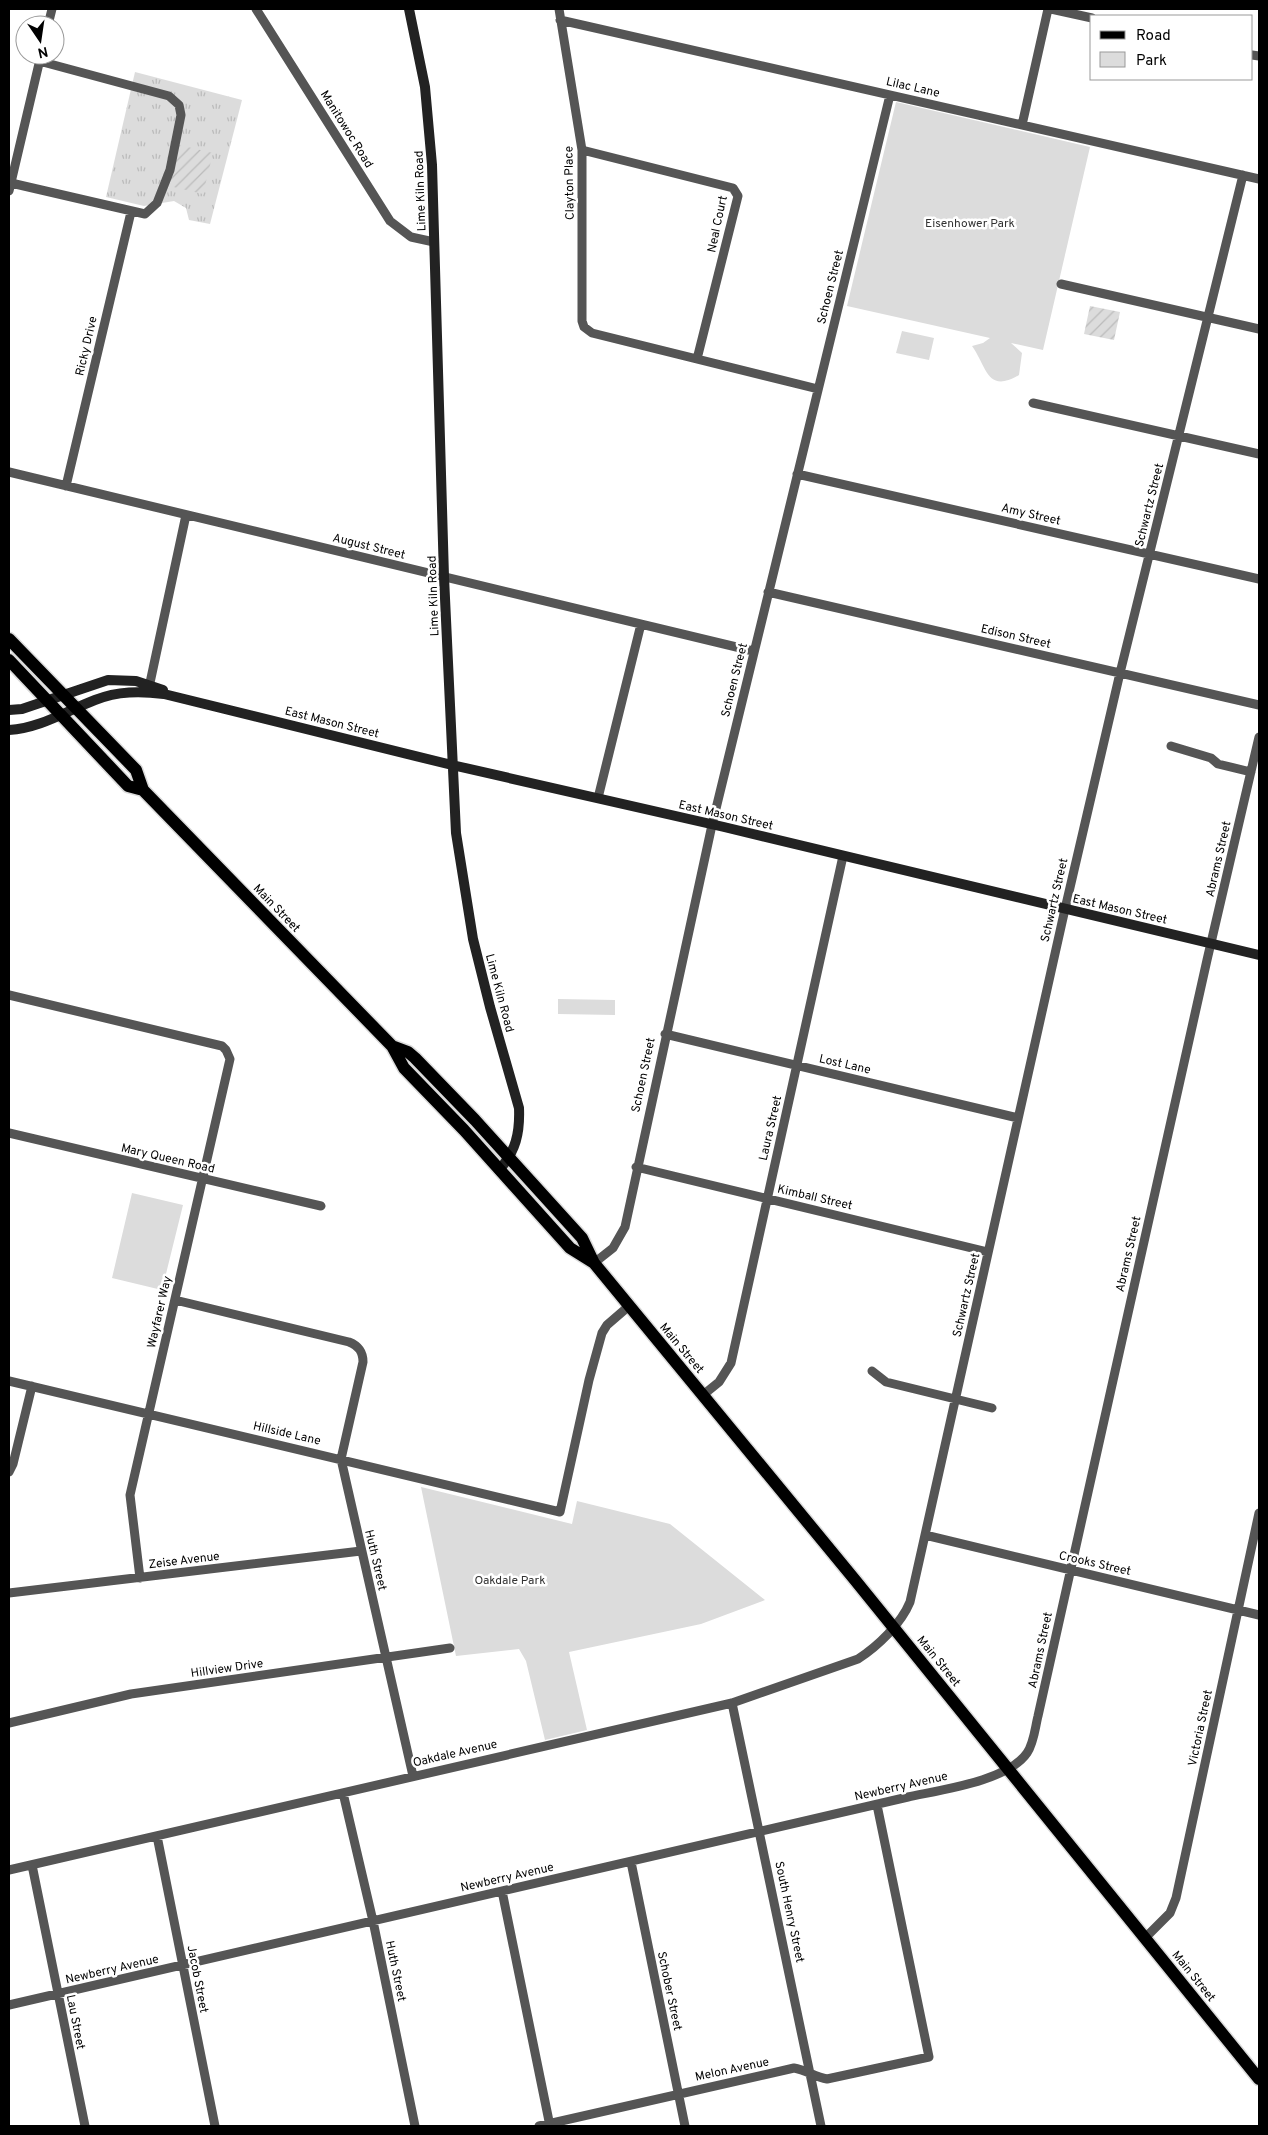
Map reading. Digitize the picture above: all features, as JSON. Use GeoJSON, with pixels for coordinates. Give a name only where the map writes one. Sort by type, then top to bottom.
{"type":"FeatureCollection","features":[{"type":"Feature","properties":{"kind":"main road","name":"Lime Kiln Road"},"geometry":{"type":"LineString","coordinates":[[408,9],[425,87],[430,126],[444,577],[457,842],[471,930],[486,993],[519,1108],[519,1129],[510,1158],[499,1170]]}},
{"type":"Feature","properties":{"kind":"main road","name":"Main Street"},"geometry":{"type":"LineString","coordinates":[[9,639],[136,770],[143,790],[392,1046],[404,1068],[464,1130],[570,1248],[594,1263]]}},
{"type":"Feature","properties":{"kind":"main road","name":"Main Street"},"geometry":{"type":"LineString","coordinates":[[9,660],[128,786],[143,790]]}},
{"type":"Feature","properties":{"kind":"main road","name":"East Mason Street"},"geometry":{"type":"LineString","coordinates":[[9,710],[22,709],[91,684],[116,679],[186,699],[452,765],[844,856],[1259,956]]}},
{"type":"Feature","properties":{"kind":"main road","name":"East Mason Street"},"geometry":{"type":"LineString","coordinates":[[9,730],[35,726],[111,695],[148,688]]}},
{"type":"Feature","properties":{"kind":"main road","name":"Main Street"},"geometry":{"type":"LineString","coordinates":[[392,1046],[413,1056],[510,1158],[582,1238],[594,1263],[1146,1937],[1259,2079]]}},
{"type":"Feature","properties":{"kind":"street","name":"Manitowoc Road"},"geometry":{"type":"LineString","coordinates":[[256,9],[390,220],[401,231],[434,242]]}},
{"type":"Feature","properties":{"kind":"street","name":"Clayton Place"},"geometry":{"type":"LineString","coordinates":[[559,9],[582,150],[582,321],[584,327],[592,333],[697,359]]}},
{"type":"Feature","properties":{"kind":"street"},"geometry":{"type":"LineString","coordinates":[[1022,125],[1050,9],[1090,18]]}},
{"type":"Feature","properties":{"kind":"street","name":"Lilac Lane"},"geometry":{"type":"LineString","coordinates":[[560,20],[1259,179]]}},
{"type":"Feature","properties":{"kind":"street"},"geometry":{"type":"LineString","coordinates":[[38,65],[10,187],[145,214],[157,203],[166,183],[181,115],[179,105],[169,96],[64,65]]}},
{"type":"Feature","properties":{"kind":"street","name":"Schoen Street"},"geometry":{"type":"LineString","coordinates":[[594,1263],[613,1248],[624,1227],[712,825],[890,95]]}},
{"type":"Feature","properties":{"kind":"street","name":"Neal Court"},"geometry":{"type":"LineString","coordinates":[[582,150],[733,188],[738,196],[697,359]]}},
{"type":"Feature","properties":{"kind":"street","name":"Schwartz Street"},"geometry":{"type":"LineString","coordinates":[[893,1627],[903,1617],[910,1602],[1065,909],[1120,673],[1243,176]]}},
{"type":"Feature","properties":{"kind":"street","name":"Ricky Drive"},"geometry":{"type":"LineString","coordinates":[[66,486],[131,212]]}},
{"type":"Feature","properties":{"kind":"street"},"geometry":{"type":"LineString","coordinates":[[1061,284],[1259,329]]}},
{"type":"Feature","properties":{"kind":"street"},"geometry":{"type":"LineString","coordinates":[[697,359],[818,389]]}},
{"type":"Feature","properties":{"kind":"street"},"geometry":{"type":"LineString","coordinates":[[1033,403],[1259,454]]}},
{"type":"Feature","properties":{"kind":"street","name":"August Street"},"geometry":{"type":"LineString","coordinates":[[9,472],[754,651]]}},
{"type":"Feature","properties":{"kind":"street","name":"Amy Street"},"geometry":{"type":"LineString","coordinates":[[797,474],[1259,579]]}},
{"type":"Feature","properties":{"kind":"street"},"geometry":{"type":"LineString","coordinates":[[148,688],[186,515]]}},
{"type":"Feature","properties":{"kind":"street","name":"Edison Street"},"geometry":{"type":"LineString","coordinates":[[768,592],[1259,704]]}},
{"type":"Feature","properties":{"kind":"street"},"geometry":{"type":"LineString","coordinates":[[598,798],[641,624]]}},
{"type":"Feature","properties":{"kind":"street","name":"Abrams Street"},"geometry":{"type":"LineString","coordinates":[[1008,1768],[1023,1757],[1032,1741],[1259,737]]}},
{"type":"Feature","properties":{"kind":"street"},"geometry":{"type":"LineString","coordinates":[[1171,746],[1211,758],[1218,764],[1251,772]]}},
{"type":"Feature","properties":{"kind":"street","name":"Laura Street"},"geometry":{"type":"LineString","coordinates":[[703,1395],[719,1382],[732,1363],[844,856]]}},
{"type":"Feature","properties":{"kind":"street","name":"Wayfarer Way"},"geometry":{"type":"LineString","coordinates":[[9,995],[222,1046],[228,1054],[230,1064],[130,1495],[140,1578]]}},
{"type":"Feature","properties":{"kind":"street","name":"Lost Lane"},"geometry":{"type":"LineString","coordinates":[[666,1034],[1018,1118]]}},
{"type":"Feature","properties":{"kind":"street","name":"Mary Queen Road"},"geometry":{"type":"LineString","coordinates":[[9,1133],[321,1206]]}},
{"type":"Feature","properties":{"kind":"street","name":"Kimball Street"},"geometry":{"type":"LineString","coordinates":[[636,1167],[988,1252]]}},
{"type":"Feature","properties":{"kind":"street","name":"Huth Street"},"geometry":{"type":"LineString","coordinates":[[175,1300],[350,1342],[359,1349],[363,1362],[341,1459],[413,1776]]}},
{"type":"Feature","properties":{"kind":"street","name":"Hillside Lane"},"geometry":{"type":"LineString","coordinates":[[9,1380],[560,1512],[589,1380],[602,1333],[629,1306]]}},
{"type":"Feature","properties":{"kind":"street"},"geometry":{"type":"LineString","coordinates":[[872,1371],[886,1382],[992,1408]]}},
{"type":"Feature","properties":{"kind":"street"},"geometry":{"type":"LineString","coordinates":[[9,1472],[13,1464],[32,1386]]}},
{"type":"Feature","properties":{"kind":"street","name":"Victoria Street"},"geometry":{"type":"LineString","coordinates":[[1146,1937],[1165,1920],[1174,1907],[1259,1513]]}},
{"type":"Feature","properties":{"kind":"street","name":"Crooks Street"},"geometry":{"type":"LineString","coordinates":[[925,1535],[1259,1615]]}},
{"type":"Feature","properties":{"kind":"street","name":"Zeise Avenue"},"geometry":{"type":"LineString","coordinates":[[9,1593],[361,1551]]}},
{"type":"Feature","properties":{"kind":"street","name":"Oakdale Avenue"},"geometry":{"type":"LineString","coordinates":[[9,1870],[732,1702],[858,1659],[869,1651],[893,1627]]}},
{"type":"Feature","properties":{"kind":"street","name":"Hillview Drive"},"geometry":{"type":"LineString","coordinates":[[9,1723],[131,1694],[450,1648]]}},
{"type":"Feature","properties":{"kind":"street","name":"South Henry Street"},"geometry":{"type":"LineString","coordinates":[[732,1702],[821,2126]]}},
{"type":"Feature","properties":{"kind":"street","name":"Newberry Avenue"},"geometry":{"type":"LineString","coordinates":[[9,2005],[877,1805],[991,1777],[1008,1768]]}},
{"type":"Feature","properties":{"kind":"street","name":"Huth Street"},"geometry":{"type":"LineString","coordinates":[[343,1793],[373,1921],[415,2126]]}},
{"type":"Feature","properties":{"kind":"street","name":"Melon Avenue"},"geometry":{"type":"LineString","coordinates":[[539,2126],[794,2068],[802,2069],[827,2080],[929,2057],[877,1805]]}},
{"type":"Feature","properties":{"kind":"street","name":"Jacob Street"},"geometry":{"type":"LineString","coordinates":[[157,1836],[215,2126]]}},
{"type":"Feature","properties":{"kind":"street","name":"Schober Street"},"geometry":{"type":"LineString","coordinates":[[631,1862],[685,2126]]}},
{"type":"Feature","properties":{"kind":"street","name":"Lau Street"},"geometry":{"type":"LineString","coordinates":[[32,1865],[85,2126]]}},
{"type":"Feature","properties":{"kind":"street"},"geometry":{"type":"LineString","coordinates":[[502,1891],[550,2125]]}},
{"type":"Feature","properties":{"kind":"green space"},"geometry":{"type":"Polygon","coordinates":[[[135,72],[242,100],[210,224],[189,220],[186,208],[174,201],[144,206],[106,197],[135,72]]]}},
{"type":"Feature","properties":{"kind":"green space","name":"Eisenhower Park"},"geometry":{"type":"Polygon","coordinates":[[[896,102],[1090,147],[1043,350],[1011,343],[1022,353],[1019,375],[1008,380],[994,380],[989,376],[972,346],[983,343],[990,338],[847,306],[896,102]]]}},
{"type":"Feature","properties":{"kind":"green space"},"geometry":{"type":"Polygon","coordinates":[[[171,143],[213,153],[203,194],[161,184],[171,143]]]}},
{"type":"Feature","properties":{"kind":"green space"},"geometry":{"type":"Polygon","coordinates":[[[1090,306],[1120,312],[1114,340],[1084,334],[1090,306]]]}},
{"type":"Feature","properties":{"kind":"green space"},"geometry":{"type":"Polygon","coordinates":[[[902,331],[934,338],[929,360],[896,353],[902,331]]]}},
{"type":"Feature","properties":{"kind":"green space"},"geometry":{"type":"Polygon","coordinates":[[[558,999],[615,1000],[615,1015],[558,1014],[558,999]]]}},
{"type":"Feature","properties":{"kind":"green space"},"geometry":{"type":"Polygon","coordinates":[[[132,1193],[183,1205],[162,1290],[112,1278],[132,1193]]]}},
{"type":"Feature","properties":{"kind":"green space","name":"Oakdale Park"},"geometry":{"type":"Polygon","coordinates":[[[421,1487],[572,1524],[577,1501],[670,1524],[765,1600],[701,1624],[569,1652],[587,1730],[545,1740],[526,1661],[519,1649],[456,1656],[421,1487]]]}}]}
